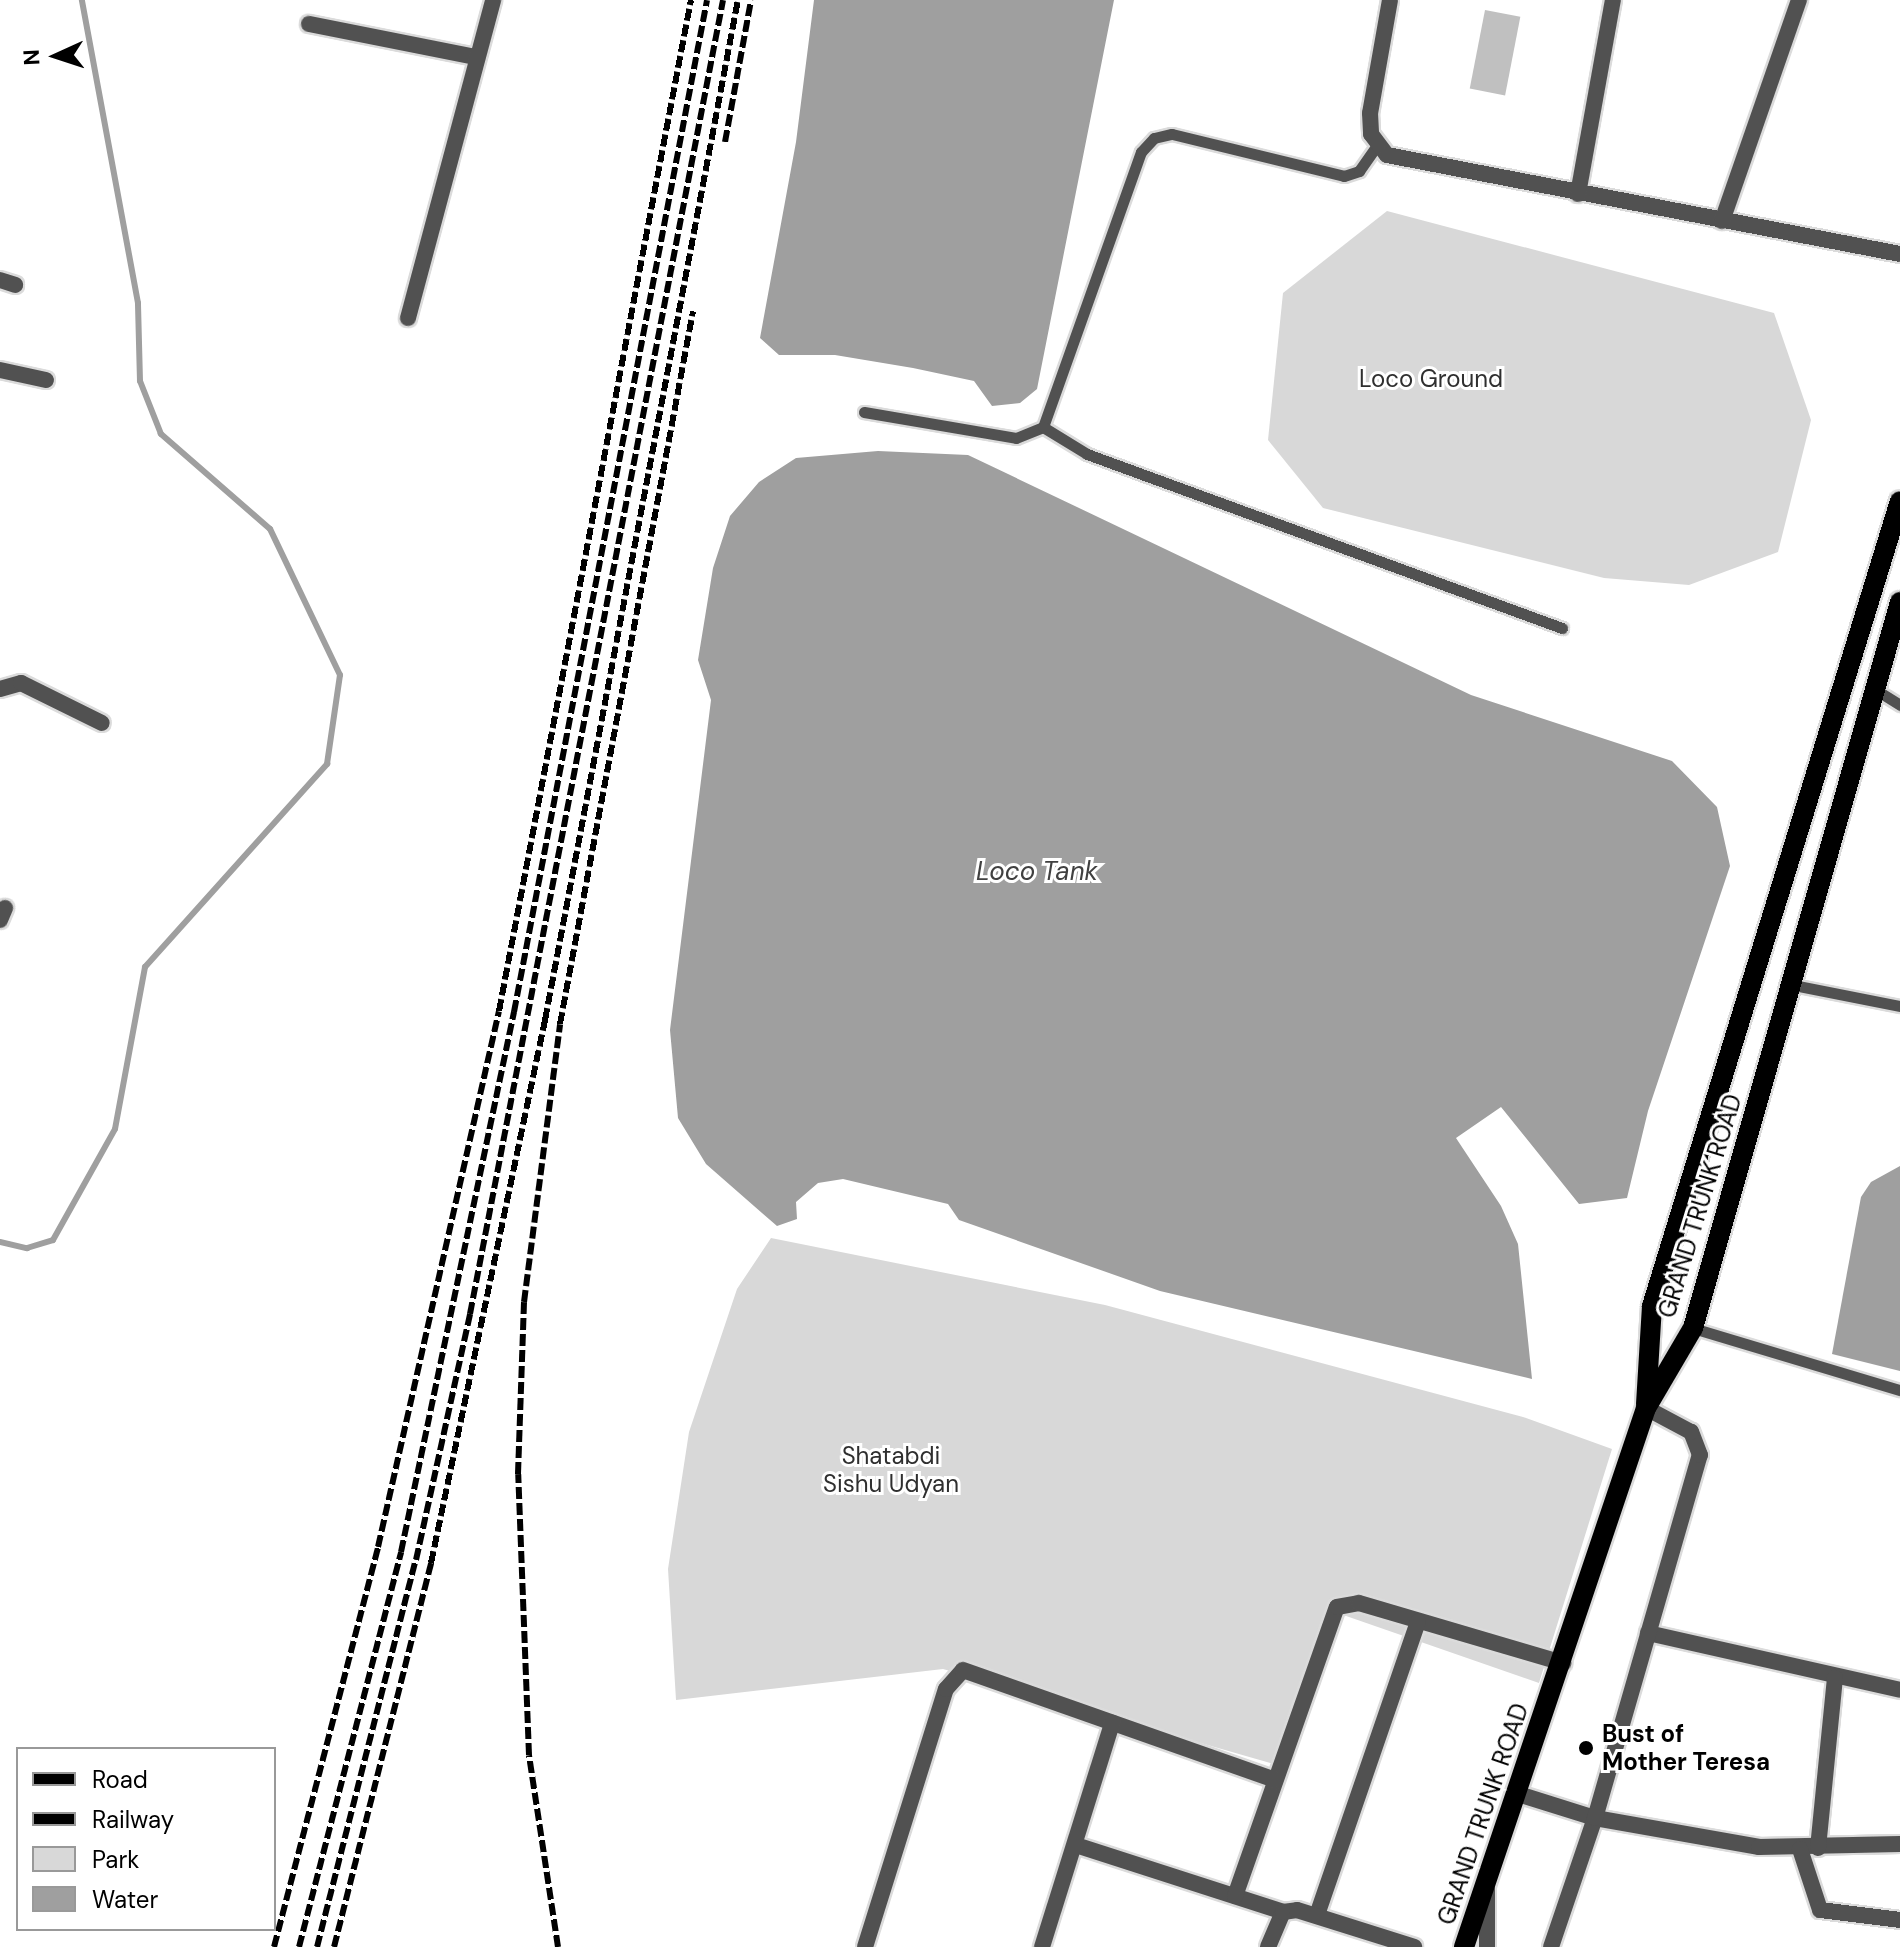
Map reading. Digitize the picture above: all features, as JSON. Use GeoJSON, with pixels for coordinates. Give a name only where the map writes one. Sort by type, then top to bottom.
{"type":"FeatureCollection","features":[{"type":"Feature","properties":{"kind":"main road"},"geometry":{"type":"LineString","coordinates":[[1646,1408],[1652,1306],[1900,501]]}},
{"type":"Feature","properties":{"kind":"main road","name":"GRAND TRUNK ROAD"},"geometry":{"type":"LineString","coordinates":[[1464,1947],[1515,1793],[1563,1663],[1646,1408],[1693,1328],[1793,985],[1872,687],[1896,627],[1900,602]]}},
{"type":"Feature","properties":{"kind":"street"},"geometry":{"type":"LineString","coordinates":[[408,318],[493,0]]}},
{"type":"Feature","properties":{"kind":"street"},"geometry":{"type":"LineString","coordinates":[[1390,0],[1370,113],[1376,147],[1400,159],[1900,254]]}},
{"type":"Feature","properties":{"kind":"street"},"geometry":{"type":"LineString","coordinates":[[1578,194],[1613,0]]}},
{"type":"Feature","properties":{"kind":"street"},"geometry":{"type":"LineString","coordinates":[[1722,221],[1799,0]]}},
{"type":"Feature","properties":{"kind":"street"},"geometry":{"type":"LineString","coordinates":[[309,24],[476,57]]}},
{"type":"Feature","properties":{"kind":"street"},"geometry":{"type":"LineString","coordinates":[[0,370],[46,380]]}},
{"type":"Feature","properties":{"kind":"street"},"geometry":{"type":"LineString","coordinates":[[0,689],[21,683],[102,723]]}},
{"type":"Feature","properties":{"kind":"street"},"geometry":{"type":"LineString","coordinates":[[1551,1947],[1595,1818],[1700,1455],[1691,1432],[1646,1408]]}},
{"type":"Feature","properties":{"kind":"street"},"geometry":{"type":"LineString","coordinates":[[1235,1896],[1337,1607],[1359,1603],[1563,1663]]}},
{"type":"Feature","properties":{"kind":"street"},"geometry":{"type":"LineString","coordinates":[[1317,1915],[1418,1622]]}},
{"type":"Feature","properties":{"kind":"street"},"geometry":{"type":"LineString","coordinates":[[1648,1633],[1835,1678],[1900,1690]]}},
{"type":"Feature","properties":{"kind":"street"},"geometry":{"type":"LineString","coordinates":[[865,1947],[953,1677],[963,1670],[975,1671],[1275,1780]]}},
{"type":"Feature","properties":{"kind":"street"},"geometry":{"type":"LineString","coordinates":[[1818,1848],[1835,1678]]}},
{"type":"Feature","properties":{"kind":"street"},"geometry":{"type":"LineString","coordinates":[[1042,1947],[1112,1723]]}},
{"type":"Feature","properties":{"kind":"street"},"geometry":{"type":"LineString","coordinates":[[1515,1793],[1595,1818],[1685,1837],[1800,1849],[1900,1844]]}},
{"type":"Feature","properties":{"kind":"street"},"geometry":{"type":"LineString","coordinates":[[1076,1845],[1283,1912],[1317,1915],[1414,1947]]}},
{"type":"Feature","properties":{"kind":"street"},"geometry":{"type":"LineString","coordinates":[[1800,1849],[1820,1910],[1900,1920]]}},
{"type":"Feature","properties":{"kind":"street"},"geometry":{"type":"LineString","coordinates":[[1487,1879],[1487,1947]]}},
{"type":"Feature","properties":{"kind":"street"},"geometry":{"type":"LineString","coordinates":[[1268,1947],[1283,1912]]}},
{"type":"Feature","properties":{"kind":"lane"},"geometry":{"type":"LineString","coordinates":[[864,412],[1016,438],[1043,427],[1141,152],[1154,138],[1172,134],[1344,176],[1359,171],[1376,147]]}},
{"type":"Feature","properties":{"kind":"lane"},"geometry":{"type":"LineString","coordinates":[[1043,427],[1087,454],[1562,628]]}},
{"type":"Feature","properties":{"kind":"lane"},"geometry":{"type":"LineString","coordinates":[[1872,687],[1900,705]]}},
{"type":"Feature","properties":{"kind":"lane"},"geometry":{"type":"LineString","coordinates":[[1793,985],[1900,1006]]}},
{"type":"Feature","properties":{"kind":"lane"},"geometry":{"type":"LineString","coordinates":[[1693,1328],[1900,1390]]}},
{"type":"Feature","properties":{"kind":"green space","name":"Loco Ground"},"geometry":{"type":"Polygon","coordinates":[[[1387,211],[1774,313],[1811,420],[1778,552],[1689,585],[1604,578],[1323,508],[1268,440],[1283,293],[1387,211]]]}},
{"type":"Feature","properties":{"kind":"green space","name":"Shatabdi Sishu Udyan"},"geometry":{"type":"Polygon","coordinates":[[[771,1238],[1105,1305],[1523,1417],[1612,1449],[1539,1683],[1326,1609],[1277,1765],[943,1669],[676,1700],[668,1569],[689,1432],[737,1289],[771,1238]]]}},
{"type":"Feature","properties":{"kind":"water"},"geometry":{"type":"Polygon","coordinates":[[[814,0],[1114,0],[1037,389],[1020,403],[992,406],[974,381],[913,368],[835,355],[779,355],[760,338],[796,142],[814,0]]]}},
{"type":"Feature","properties":{"kind":"water","name":"Loco Tank"},"geometry":{"type":"Polygon","coordinates":[[[878,451],[968,455],[1471,695],[1672,761],[1717,807],[1730,866],[1648,1111],[1627,1198],[1579,1204],[1501,1107],[1456,1138],[1501,1206],[1518,1244],[1532,1379],[1160,1291],[959,1220],[948,1204],[843,1179],[818,1183],[796,1202],[797,1219],[777,1226],[706,1164],[678,1118],[670,1030],[711,700],[698,660],[713,568],[730,516],[759,482],[796,458],[878,451]]]}},
{"type":"Feature","properties":{"kind":"water"},"geometry":{"type":"Polygon","coordinates":[[[1900,1166],[1900,1371],[1832,1354],[1861,1197],[1871,1182],[1900,1166]]]}},
{"type":"Feature","properties":{"kind":"building"},"geometry":{"type":"Polygon","coordinates":[[[1485,10],[1520,17],[1505,95],[1470,89],[1485,10]]]}},
{"type":"Feature","properties":{"kind":"waterway"},"geometry":{"type":"LineString","coordinates":[[0,1242],[27,1248],[53,1240],[115,1129],[145,967],[327,764],[340,675],[270,529],[161,434],[140,381],[138,303],[82,0]]}},
{"type":"Feature","properties":{"kind":"railway"},"geometry":{"type":"LineString","coordinates":[[274,1947],[378,1547],[499,1011],[691,0]]}},
{"type":"Feature","properties":{"kind":"railway"},"geometry":{"type":"LineString","coordinates":[[299,1947],[401,1552],[514,1012],[707,0]]}},
{"type":"Feature","properties":{"kind":"railway"},"geometry":{"type":"LineString","coordinates":[[317,1947],[416,1560],[470,1314],[723,0]]}},
{"type":"Feature","properties":{"kind":"railway"},"geometry":{"type":"LineString","coordinates":[[334,1947],[431,1563],[545,1020],[738,0]]}},
{"type":"Feature","properties":{"kind":"railway"},"geometry":{"type":"LineString","coordinates":[[725,142],[751,0]]}},
{"type":"Feature","properties":{"kind":"railway"},"geometry":{"type":"LineString","coordinates":[[558,1947],[529,1755],[518,1474],[524,1302],[560,1024],[693,311]]}},
{"type":"Feature","properties":{"kind":"place","name":"Bust of Mother Teresa"},"geometry":{"type":"Point","coordinates":[1586,1748]}}]}
